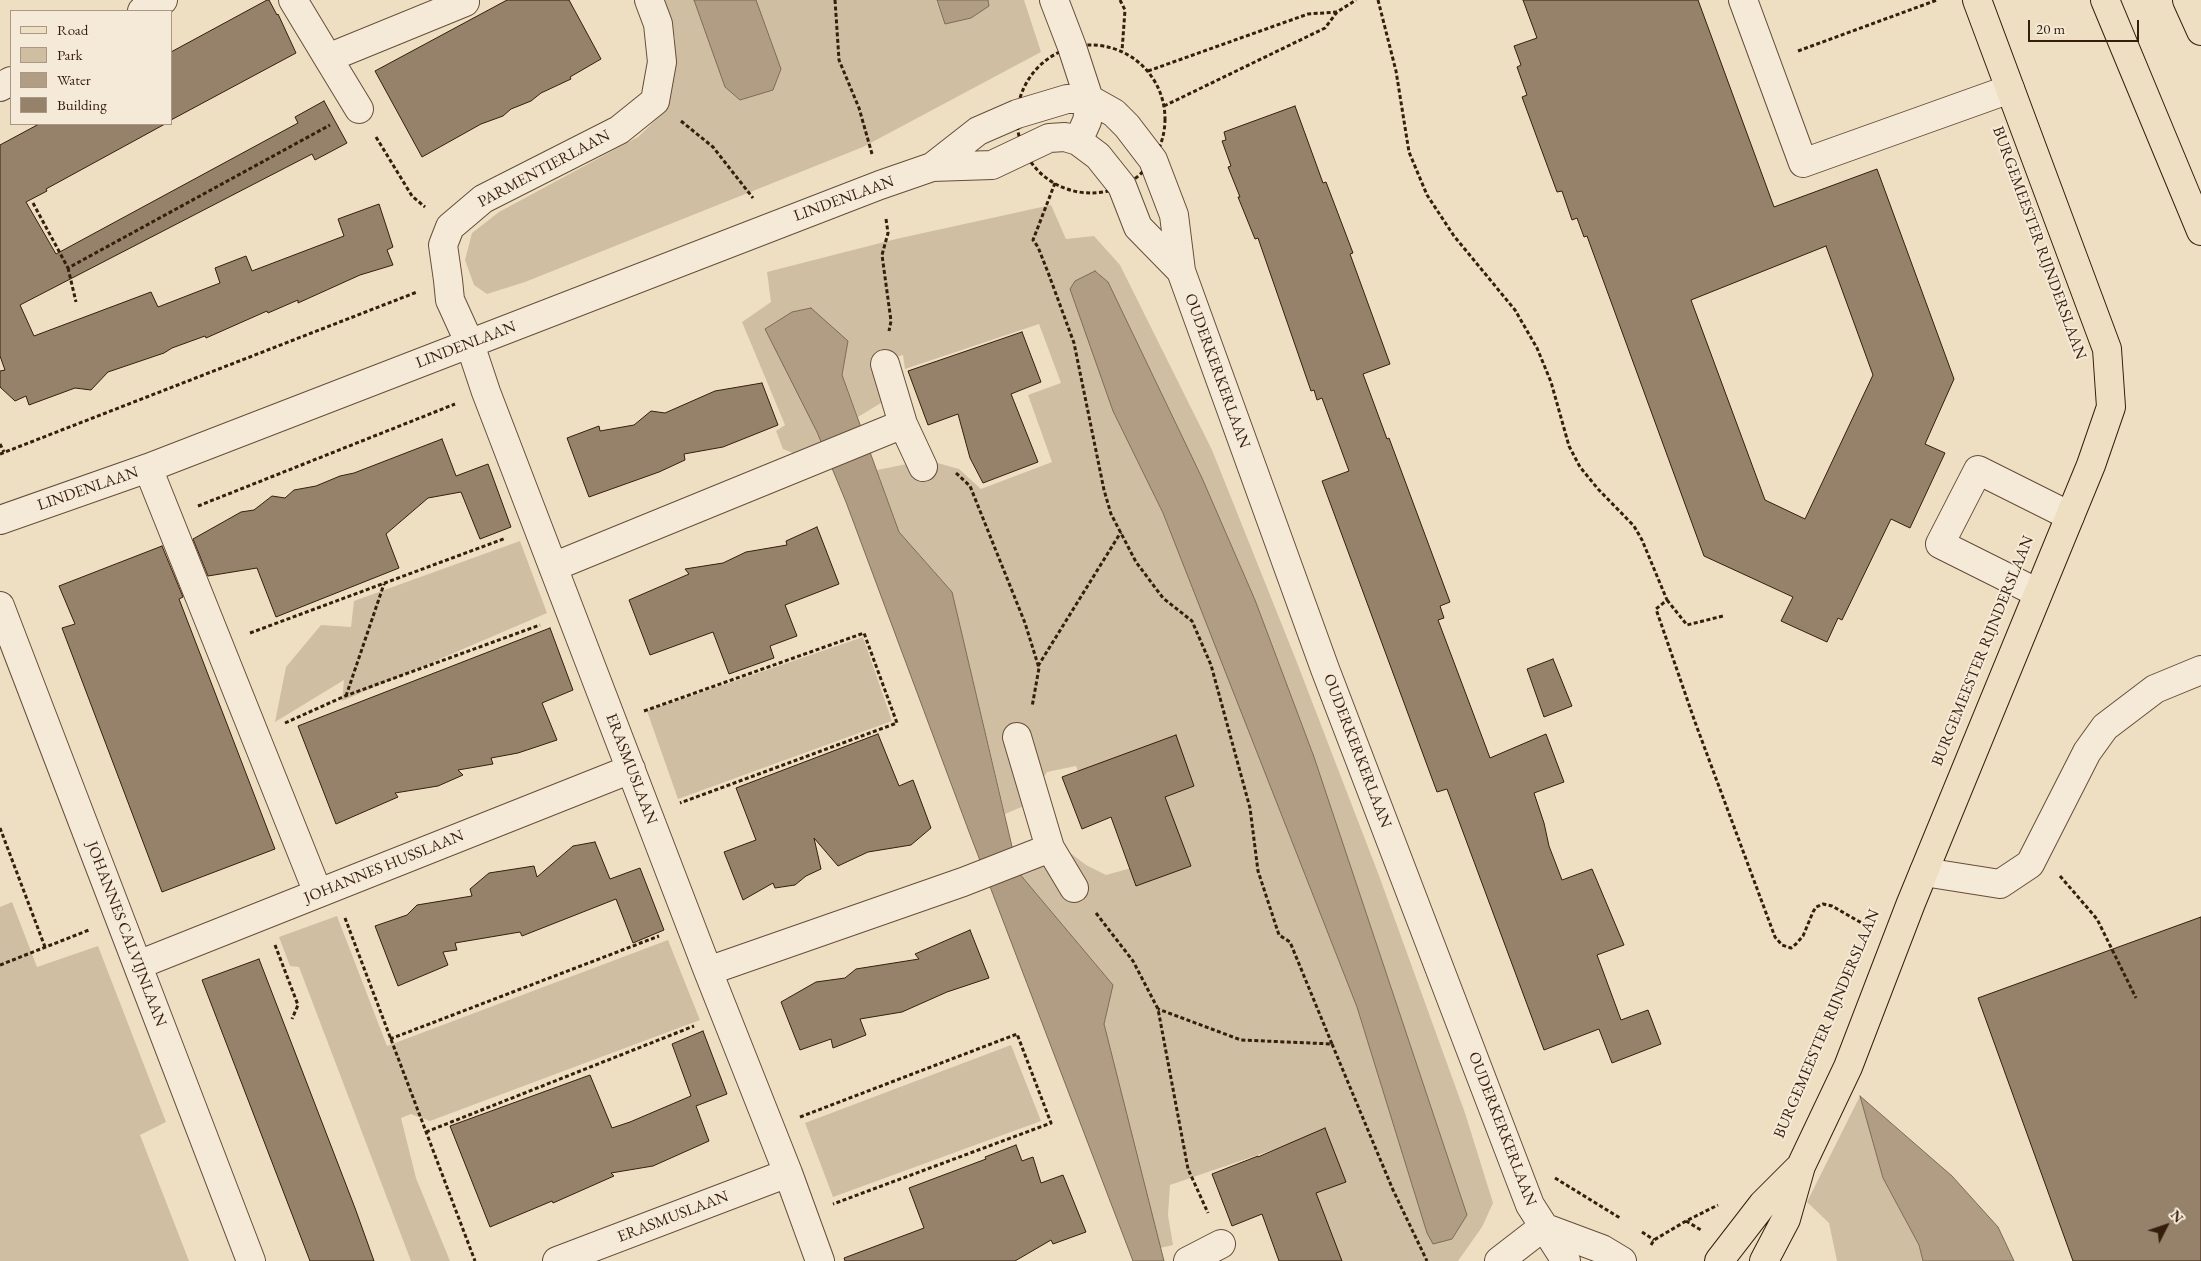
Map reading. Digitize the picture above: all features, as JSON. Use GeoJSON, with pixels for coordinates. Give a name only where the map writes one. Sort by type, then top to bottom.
{"type":"FeatureCollection","features":[{"type":"Feature","properties":{"kind":"main road","name":"BURGEMEESTER RIJNDERSLAAN"},"geometry":{"type":"LineString","coordinates":[[1764,1261],[1786,1219],[1801,1166],[1848,1066],[1924,872],[2070,516],[2111,407],[2107,349],[1977,0]]}},
{"type":"Feature","properties":{"kind":"main road"},"geometry":{"type":"LineString","coordinates":[[2105,0],[2201,231]]}},
{"type":"Feature","properties":{"kind":"main road"},"geometry":{"type":"LineString","coordinates":[[2187,0],[2201,31]]}},
{"type":"Feature","properties":{"kind":"main road","name":"BURGEMEESTER RIJNDERSLAAN"},"geometry":{"type":"LineString","coordinates":[[1719,1261],[1763,1204],[1801,1166]]}},
{"type":"Feature","properties":{"kind":"street"},"geometry":{"type":"LineString","coordinates":[[144,10],[163,0]]}},
{"type":"Feature","properties":{"kind":"street"},"geometry":{"type":"LineString","coordinates":[[293,0],[359,109]]}},
{"type":"Feature","properties":{"kind":"street"},"geometry":{"type":"LineString","coordinates":[[650,0],[658,24],[662,62],[655,101]]}},
{"type":"Feature","properties":{"kind":"street"},"geometry":{"type":"LineString","coordinates":[[1054,0],[1089,99],[1087,121],[1078,141]]}},
{"type":"Feature","properties":{"kind":"street"},"geometry":{"type":"LineString","coordinates":[[1743,0],[1803,164],[2010,89]]}},
{"type":"Feature","properties":{"kind":"street"},"geometry":{"type":"LineString","coordinates":[[328,58],[465,2]]}},
{"type":"Feature","properties":{"kind":"street","name":"LINDENLAAN"},"geometry":{"type":"LineString","coordinates":[[932,167],[978,131],[1000,121],[1060,101],[1089,99]]}},
{"type":"Feature","properties":{"kind":"street","name":"OUDERKERKERLAAN"},"geometry":{"type":"LineString","coordinates":[[1089,99],[1114,114],[1127,126],[1153,160],[1174,215],[1180,271],[1329,678],[1530,1205],[1566,1261]]}},
{"type":"Feature","properties":{"kind":"street","name":"PARMENTIERLAAN"},"geometry":{"type":"LineString","coordinates":[[450,227],[483,199],[619,130],[655,101]]}},
{"type":"Feature","properties":{"kind":"street","name":"LINDENLAAN"},"geometry":{"type":"LineString","coordinates":[[0,520],[148,468],[880,185],[932,167],[992,165],[1050,138],[1065,137],[1078,141]]}},
{"type":"Feature","properties":{"kind":"street","name":"OUDERKERKERLAAN"},"geometry":{"type":"LineString","coordinates":[[1078,141],[1098,156],[1122,186],[1138,227],[1180,271]]}},
{"type":"Feature","properties":{"kind":"street"},"geometry":{"type":"LineString","coordinates":[[450,227],[443,245],[450,300],[470,344]]}},
{"type":"Feature","properties":{"kind":"street","name":"ERASMUSLAAN"},"geometry":{"type":"LineString","coordinates":[[470,344],[486,392],[769,1129],[788,1173],[820,1261]]}},
{"type":"Feature","properties":{"kind":"street"},"geometry":{"type":"LineString","coordinates":[[885,364],[903,424],[923,467]]}},
{"type":"Feature","properties":{"kind":"street"},"geometry":{"type":"LineString","coordinates":[[553,567],[903,424]]}},
{"type":"Feature","properties":{"kind":"street"},"geometry":{"type":"LineString","coordinates":[[148,468],[256,736],[325,890]]}},
{"type":"Feature","properties":{"kind":"street"},"geometry":{"type":"LineString","coordinates":[[2038,593],[1940,544],[1978,470],[2070,516]]}},
{"type":"Feature","properties":{"kind":"street","name":"JOHANNES CALVIJNLAAN"},"geometry":{"type":"LineString","coordinates":[[0,606],[252,1261]]}},
{"type":"Feature","properties":{"kind":"street"},"geometry":{"type":"LineString","coordinates":[[1924,872],[2000,884],[2030,864],[2087,752],[2105,727],[2154,689],[2201,670]]}},
{"type":"Feature","properties":{"kind":"street"},"geometry":{"type":"LineString","coordinates":[[1017,737],[1038,852],[1074,888]]}},
{"type":"Feature","properties":{"kind":"street","name":"JOHANNES HUSSLAAN"},"geometry":{"type":"LineString","coordinates":[[138,965],[631,768]]}},
{"type":"Feature","properties":{"kind":"street"},"geometry":{"type":"LineString","coordinates":[[708,971],[963,882],[1038,852]]}},
{"type":"Feature","properties":{"kind":"street","name":"ERASMUSLAAN"},"geometry":{"type":"LineString","coordinates":[[557,1261],[788,1173]]}},
{"type":"Feature","properties":{"kind":"street"},"geometry":{"type":"LineString","coordinates":[[1499,1261],[1543,1227],[1602,1249],[1622,1261]]}},
{"type":"Feature","properties":{"kind":"street"},"geometry":{"type":"LineString","coordinates":[[1188,1261],[1222,1244]]}},
{"type":"Feature","properties":{"kind":"path"},"geometry":{"type":"LineString","coordinates":[[835,0],[839,60],[860,108],[880,185],[888,233],[882,255],[891,320],[885,364]]}},
{"type":"Feature","properties":{"kind":"path"},"geometry":{"type":"LineString","coordinates":[[1120,0],[1125,10],[1122,51],[1142,64],[1148,71],[1156,83],[1164,106],[1165,124],[1161,143]]}},
{"type":"Feature","properties":{"kind":"path"},"geometry":{"type":"LineString","coordinates":[[1164,106],[1325,28],[1337,12],[1356,0]]}},
{"type":"Feature","properties":{"kind":"path"},"geometry":{"type":"LineString","coordinates":[[1378,0],[1396,71],[1409,152],[1427,195],[1454,236],[1495,283],[1515,310],[1537,348],[1551,382],[1569,446],[1580,467],[1598,489],[1634,526],[1642,540],[1666,600],[1686,625],[1723,616]]}},
{"type":"Feature","properties":{"kind":"path"},"geometry":{"type":"LineString","coordinates":[[1766,62],[1938,0]]}},
{"type":"Feature","properties":{"kind":"path"},"geometry":{"type":"LineString","coordinates":[[1148,71],[1308,14],[1337,12]]}},
{"type":"Feature","properties":{"kind":"path"},"geometry":{"type":"LineString","coordinates":[[655,101],[714,147],[774,225]]}},
{"type":"Feature","properties":{"kind":"path"},"geometry":{"type":"LineString","coordinates":[[68,268],[359,109],[412,196],[450,227]]}},
{"type":"Feature","properties":{"kind":"path"},"geometry":{"type":"LineString","coordinates":[[1054,183],[1033,240],[1038,247],[1074,343],[1104,490],[1111,514],[1136,562],[1163,598],[1192,621],[1211,665],[1250,808],[1258,871],[1278,935],[1290,942],[1393,1190],[1426,1261]]}},
{"type":"Feature","properties":{"kind":"path"},"geometry":{"type":"LineString","coordinates":[[34,203],[68,268],[76,302]]}},
{"type":"Feature","properties":{"kind":"path"},"geometry":{"type":"LineString","coordinates":[[0,444],[2,453],[448,280]]}},
{"type":"Feature","properties":{"kind":"path"},"geometry":{"type":"LineString","coordinates":[[169,518],[486,392]]}},
{"type":"Feature","properties":{"kind":"path"},"geometry":{"type":"LineString","coordinates":[[923,467],[953,470],[970,486],[1025,624],[1038,666],[1034,702],[1017,737]]}},
{"type":"Feature","properties":{"kind":"path"},"geometry":{"type":"LineString","coordinates":[[220,644],[538,526]]}},
{"type":"Feature","properties":{"kind":"path"},"geometry":{"type":"LineString","coordinates":[[1038,666],[1121,532]]}},
{"type":"Feature","properties":{"kind":"path"},"geometry":{"type":"LineString","coordinates":[[345,696],[384,583]]}},
{"type":"Feature","properties":{"kind":"path","name":"BURGEMEESTER RIJNDERSLAAN"},"geometry":{"type":"LineString","coordinates":[[1666,600],[1656,609],[1698,731],[1775,937],[1782,945],[1791,948],[1803,936],[1816,907],[1823,904],[1832,906],[1870,928],[1873,920]]}},
{"type":"Feature","properties":{"kind":"path"},"geometry":{"type":"LineString","coordinates":[[256,736],[345,696],[571,613]]}},
{"type":"Feature","properties":{"kind":"path"},"geometry":{"type":"LineString","coordinates":[[613,722],[864,633],[897,723],[648,814]]}},
{"type":"Feature","properties":{"kind":"path"},"geometry":{"type":"LineString","coordinates":[[0,828],[45,947]]}},
{"type":"Feature","properties":{"kind":"path"},"geometry":{"type":"LineString","coordinates":[[2035,854],[2065,880],[2097,919],[2136,998]]}},
{"type":"Feature","properties":{"kind":"path"},"geometry":{"type":"LineString","coordinates":[[1074,888],[1106,924],[1133,961],[1158,1009],[1188,1169],[1222,1244]]}},
{"type":"Feature","properties":{"kind":"path"},"geometry":{"type":"LineString","coordinates":[[325,890],[390,1039],[475,1261]]}},
{"type":"Feature","properties":{"kind":"path"},"geometry":{"type":"LineString","coordinates":[[263,915],[298,1005],[292,1019]]}},
{"type":"Feature","properties":{"kind":"path"},"geometry":{"type":"LineString","coordinates":[[0,965],[120,918]]}},
{"type":"Feature","properties":{"kind":"path"},"geometry":{"type":"LineString","coordinates":[[390,1039],[690,924]]}},
{"type":"Feature","properties":{"kind":"path"},"geometry":{"type":"LineString","coordinates":[[1158,1009],[1242,1040],[1332,1044]]}},
{"type":"Feature","properties":{"kind":"path"},"geometry":{"type":"LineString","coordinates":[[426,1132],[725,1014]]}},
{"type":"Feature","properties":{"kind":"path"},"geometry":{"type":"LineString","coordinates":[[769,1129],[1017,1034],[1038,1087],[1051,1123],[802,1215]]}},
{"type":"Feature","properties":{"kind":"path"},"geometry":{"type":"LineString","coordinates":[[1654,1240],[1722,1203]]}},
{"type":"Feature","properties":{"kind":"green space"},"geometry":{"type":"Polygon","coordinates":[[[665,0],[694,0],[725,87],[740,100],[773,90],[781,69],[756,0],[936,0],[945,24],[989,6],[988,0],[1024,0],[1041,52],[863,147],[525,282],[487,294],[474,285],[465,260],[472,233],[499,212],[638,137],[662,114],[673,77],[675,39],[665,0]]]}},
{"type":"Feature","properties":{"kind":"green space"},"geometry":{"type":"Polygon","coordinates":[[[1051,205],[1066,239],[1094,236],[1120,265],[1212,450],[1378,873],[1465,1113],[1493,1203],[1482,1227],[1458,1261],[1315,1261],[1309,1186],[1325,1132],[1170,1185],[1168,1215],[1173,1245],[1160,1248],[1104,1024],[1113,985],[1018,872],[1061,846],[1086,865],[1106,875],[1142,865],[1121,805],[1095,815],[1076,766],[1047,772],[1026,805],[1005,814],[952,592],[899,532],[877,470],[927,460],[959,469],[981,489],[1052,462],[1028,395],[1061,383],[1039,324],[905,369],[903,355],[879,362],[889,398],[858,417],[842,375],[848,341],[817,432],[824,448],[800,456],[783,449],[776,431],[785,425],[742,322],[771,302],[767,272],[896,239],[1051,205]],[[1095,271],[1070,289],[1113,411],[1163,513],[1357,1007],[1427,1233],[1452,1239],[1467,1215],[1314,757],[1255,600],[1202,478],[1108,282],[1095,271]]]}},
{"type":"Feature","properties":{"kind":"green space"},"geometry":{"type":"Polygon","coordinates":[[[520,541],[547,613],[342,701],[344,680],[275,722],[286,667],[321,625],[351,627],[354,601],[520,541]]]}},
{"type":"Feature","properties":{"kind":"green space"},"geometry":{"type":"Polygon","coordinates":[[[863,637],[892,721],[678,799],[647,711],[863,637]]]}},
{"type":"Feature","properties":{"kind":"green space"},"geometry":{"type":"Polygon","coordinates":[[[12,902],[37,967],[98,946],[166,1122],[140,1135],[189,1261],[0,1261],[0,907],[12,902]]]}},
{"type":"Feature","properties":{"kind":"green space"},"geometry":{"type":"Polygon","coordinates":[[[337,916],[387,1046],[668,940],[700,1020],[430,1121],[411,1114],[401,1118],[416,1178],[450,1261],[411,1261],[299,967],[290,966],[279,937],[337,916]]]}},
{"type":"Feature","properties":{"kind":"green space"},"geometry":{"type":"Polygon","coordinates":[[[1011,1045],[1041,1121],[833,1197],[805,1123],[1011,1045]]]}},
{"type":"Feature","properties":{"kind":"green space"},"geometry":{"type":"Polygon","coordinates":[[[1860,1096],[1883,1178],[1919,1245],[1923,1261],[1837,1261],[1829,1223],[1807,1202],[1860,1096]]]}},
{"type":"Feature","properties":{"kind":"water"},"geometry":{"type":"Polygon","coordinates":[[[694,0],[756,0],[781,69],[773,90],[740,100],[725,87],[694,0]]]}},
{"type":"Feature","properties":{"kind":"water"},"geometry":{"type":"Polygon","coordinates":[[[937,0],[988,0],[989,6],[971,18],[945,24],[937,0]]]}},
{"type":"Feature","properties":{"kind":"water"},"geometry":{"type":"Polygon","coordinates":[[[1095,271],[1108,282],[1202,478],[1255,600],[1314,757],[1467,1215],[1452,1239],[1433,1244],[1427,1233],[1357,1007],[1163,513],[1113,411],[1070,289],[1075,281],[1095,271]]]}},
{"type":"Feature","properties":{"kind":"water"},"geometry":{"type":"Polygon","coordinates":[[[811,308],[848,341],[842,375],[899,532],[952,592],[1018,872],[1113,985],[1104,1024],[1164,1261],[1133,1261],[968,829],[846,502],[817,432],[765,329],[792,312],[811,308]]]}},
{"type":"Feature","properties":{"kind":"water"},"geometry":{"type":"Polygon","coordinates":[[[1860,1096],[1952,1176],[1998,1227],[2014,1261],[1923,1261],[1919,1245],[1883,1178],[1860,1096]]]}},
{"type":"Feature","properties":{"kind":"building"},"geometry":{"type":"Polygon","coordinates":[[[269,0],[278,14],[296,53],[172,119],[172,51],[269,0]]]}},
{"type":"Feature","properties":{"kind":"building"},"geometry":{"type":"Polygon","coordinates":[[[507,0],[569,0],[601,59],[570,77],[571,79],[541,93],[531,101],[511,109],[503,116],[481,124],[422,157],[375,71],[507,0]]]}},
{"type":"Feature","properties":{"kind":"building"},"geometry":{"type":"Polygon","coordinates":[[[1523,0],[1698,0],[1774,207],[1877,169],[1954,379],[1925,444],[1945,453],[1910,528],[1891,519],[1842,620],[1838,618],[1827,642],[1781,621],[1793,597],[1704,556],[1587,236],[1584,237],[1577,218],[1572,220],[1562,191],[1557,192],[1522,97],[1527,95],[1517,67],[1521,65],[1514,46],[1537,38],[1523,0]],[[1826,246],[1691,300],[1765,500],[1805,519],[1873,375],[1826,246]]]}},
{"type":"Feature","properties":{"kind":"building"},"geometry":{"type":"Polygon","coordinates":[[[324,101],[347,143],[315,160],[312,154],[20,305],[34,336],[151,292],[158,307],[220,283],[215,268],[246,256],[252,271],[344,236],[338,219],[379,204],[393,247],[387,250],[393,265],[360,275],[298,303],[298,300],[268,313],[267,311],[206,338],[205,336],[172,348],[164,353],[108,372],[91,390],[75,388],[29,405],[26,396],[15,401],[0,387],[0,371],[5,370],[0,356],[0,145],[37,125],[163,125],[46,189],[47,191],[26,202],[56,254],[298,123],[295,117],[324,101]]]}},
{"type":"Feature","properties":{"kind":"building"},"geometry":{"type":"Polygon","coordinates":[[[1295,106],[1323,183],[1326,182],[1353,253],[1350,254],[1390,364],[1363,374],[1450,602],[1440,606],[1444,618],[1438,620],[1490,758],[1546,734],[1564,782],[1534,793],[1549,846],[1562,880],[1592,869],[1624,945],[1597,955],[1621,1020],[1648,1010],[1661,1044],[1612,1063],[1599,1029],[1544,1050],[1447,789],[1437,792],[1322,481],[1349,471],[1322,398],[1317,400],[1314,390],[1311,391],[1258,238],[1255,239],[1238,197],[1240,197],[1228,167],[1231,166],[1222,141],[1226,140],[1224,132],[1295,106]]]}},
{"type":"Feature","properties":{"kind":"building"},"geometry":{"type":"Polygon","coordinates":[[[1022,332],[1041,382],[1011,394],[1038,462],[983,483],[970,458],[958,414],[928,425],[908,371],[1022,332]]]}},
{"type":"Feature","properties":{"kind":"building"},"geometry":{"type":"Polygon","coordinates":[[[762,383],[778,425],[723,447],[684,454],[685,460],[659,472],[589,497],[567,438],[599,426],[600,431],[634,425],[651,411],[665,413],[715,391],[762,383]]]}},
{"type":"Feature","properties":{"kind":"building"},"geometry":{"type":"Polygon","coordinates":[[[442,439],[456,476],[488,464],[511,527],[480,539],[461,492],[428,498],[386,534],[399,568],[276,617],[257,568],[208,576],[193,539],[241,512],[254,510],[272,496],[285,498],[294,490],[316,486],[340,476],[354,473],[442,439]]]}},
{"type":"Feature","properties":{"kind":"building"},"geometry":{"type":"Polygon","coordinates":[[[817,527],[839,584],[785,605],[797,636],[770,646],[774,658],[729,674],[713,632],[650,655],[629,600],[689,574],[685,569],[723,563],[746,552],[787,545],[786,541],[817,527]]]}},
{"type":"Feature","properties":{"kind":"building"},"geometry":{"type":"Polygon","coordinates":[[[162,546],[183,597],[179,599],[275,849],[162,892],[62,628],[75,624],[59,586],[162,546]]]}},
{"type":"Feature","properties":{"kind":"building"},"geometry":{"type":"Polygon","coordinates":[[[550,628],[573,690],[542,703],[557,740],[518,753],[491,758],[493,764],[458,770],[463,775],[438,786],[395,793],[398,797],[336,824],[298,726],[550,628]]]}},
{"type":"Feature","properties":{"kind":"building"},"geometry":{"type":"Polygon","coordinates":[[[1553,659],[1572,706],[1544,717],[1527,669],[1553,659]]]}},
{"type":"Feature","properties":{"kind":"building"},"geometry":{"type":"Polygon","coordinates":[[[878,734],[899,786],[913,780],[931,828],[911,845],[868,852],[838,866],[814,838],[821,869],[806,876],[795,885],[775,888],[773,883],[743,900],[724,852],[756,840],[736,788],[878,734]]]}},
{"type":"Feature","properties":{"kind":"building"},"geometry":{"type":"Polygon","coordinates":[[[1176,735],[1194,786],[1165,797],[1191,866],[1136,886],[1111,817],[1082,829],[1062,777],[1176,735]]]}},
{"type":"Feature","properties":{"kind":"building"},"geometry":{"type":"Polygon","coordinates":[[[595,842],[610,879],[640,868],[664,930],[633,943],[616,899],[522,936],[520,932],[455,943],[457,950],[443,952],[448,965],[398,986],[375,926],[407,915],[417,905],[472,896],[470,889],[489,873],[534,866],[537,877],[573,846],[595,842]]]}},
{"type":"Feature","properties":{"kind":"building"},"geometry":{"type":"Polygon","coordinates":[[[2201,917],[2201,1261],[2073,1261],[1978,998],[2201,917]]]}},
{"type":"Feature","properties":{"kind":"building"},"geometry":{"type":"Polygon","coordinates":[[[970,930],[989,978],[947,992],[902,1012],[860,1019],[866,1035],[833,1048],[831,1039],[800,1050],[781,1002],[816,982],[845,978],[856,969],[919,959],[915,954],[970,930]]]}},
{"type":"Feature","properties":{"kind":"building"},"geometry":{"type":"Polygon","coordinates":[[[259,959],[374,1261],[310,1261],[202,980],[259,959]]]}},
{"type":"Feature","properties":{"kind":"building"},"geometry":{"type":"Polygon","coordinates":[[[703,1031],[727,1094],[696,1106],[709,1141],[653,1166],[611,1173],[614,1176],[553,1203],[552,1201],[490,1227],[450,1126],[590,1075],[612,1128],[630,1122],[691,1096],[672,1044],[703,1031]]]}},
{"type":"Feature","properties":{"kind":"building"},"geometry":{"type":"Polygon","coordinates":[[[1325,1128],[1346,1182],[1316,1193],[1342,1261],[1279,1261],[1262,1214],[1232,1226],[1212,1174],[1258,1157],[1325,1128]]]}},
{"type":"Feature","properties":{"kind":"building"},"geometry":{"type":"Polygon","coordinates":[[[1016,1145],[1022,1161],[1033,1157],[1041,1183],[1063,1175],[1086,1232],[1053,1244],[1051,1240],[1015,1261],[845,1261],[844,1258],[924,1228],[909,1188],[986,1159],[985,1157],[1016,1145]]]}}]}
